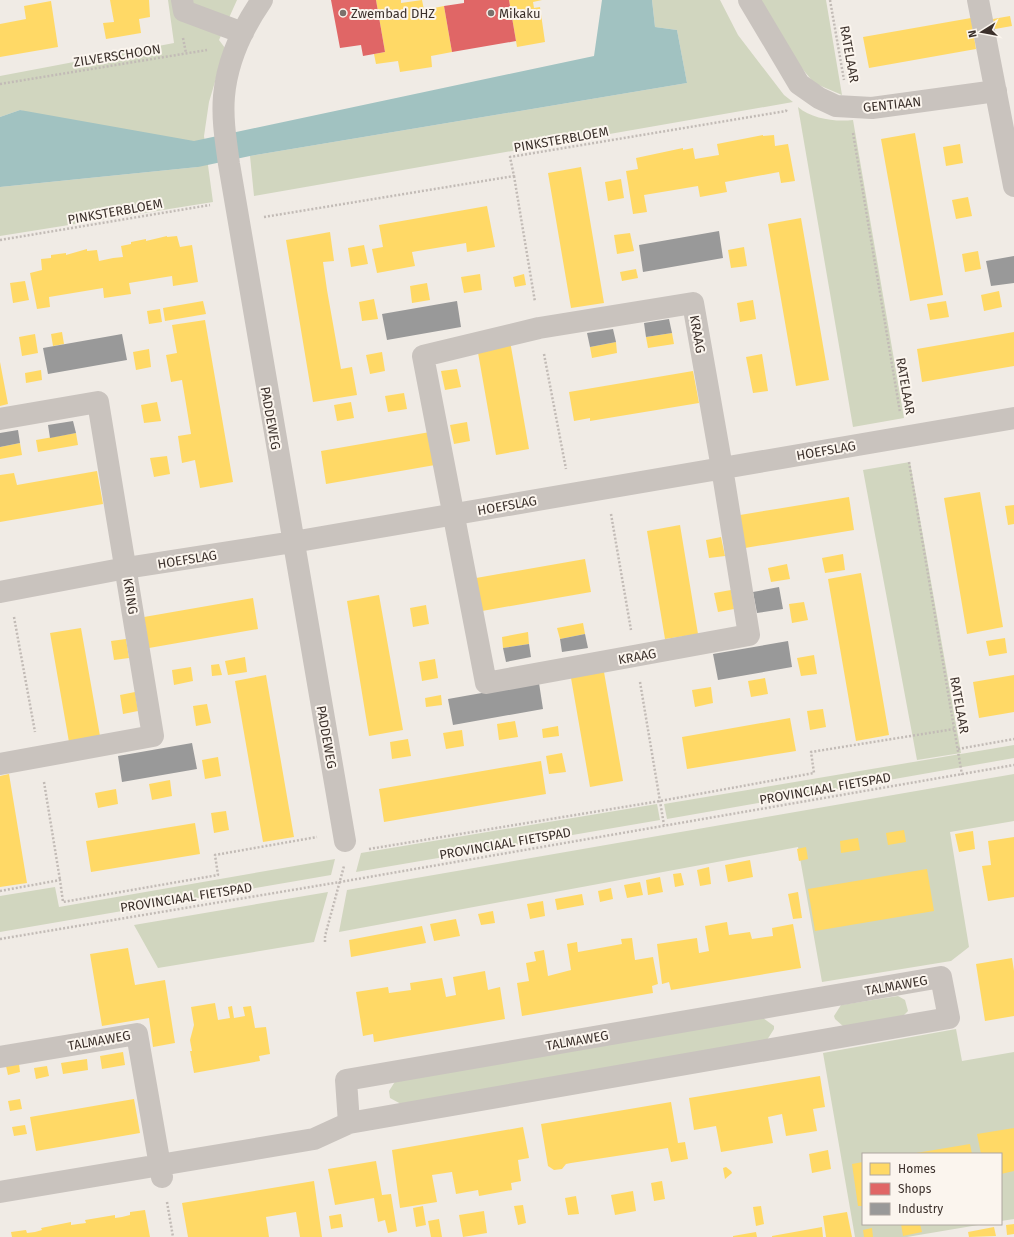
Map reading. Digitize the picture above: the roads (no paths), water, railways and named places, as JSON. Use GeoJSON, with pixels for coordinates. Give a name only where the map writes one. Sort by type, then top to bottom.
{"type":"FeatureCollection","features":[{"type":"Feature","properties":{"kind":"street"},"geometry":{"type":"LineString","coordinates":[[182,0],[184,11],[240,39]]}},
{"type":"Feature","properties":{"kind":"street","name":"PADDEWEG"},"geometry":{"type":"LineString","coordinates":[[262,0],[251,16],[228,70],[224,97],[224,123],[228,164],[293,542],[354,845]]}},
{"type":"Feature","properties":{"kind":"street","name":"GENTIAAN"},"geometry":{"type":"LineString","coordinates":[[749,0],[799,84],[819,98],[836,106],[849,108],[872,108],[996,91]]}},
{"type":"Feature","properties":{"kind":"street"},"geometry":{"type":"LineString","coordinates":[[978,0],[1014,186]]}},
{"type":"Feature","properties":{"kind":"street","name":"KRAAG"},"geometry":{"type":"LineString","coordinates":[[693,303],[749,635],[486,683],[454,514],[423,356],[539,328],[693,303]]}},
{"type":"Feature","properties":{"kind":"street","name":"KRING"},"geometry":{"type":"LineString","coordinates":[[0,419],[98,402],[153,736],[0,764]]}},
{"type":"Feature","properties":{"kind":"street","name":"HOEFSLAG"},"geometry":{"type":"LineString","coordinates":[[0,592],[126,568],[293,542],[1014,418]]}},
{"type":"Feature","properties":{"kind":"street","name":"TALMAWEG"},"geometry":{"type":"LineString","coordinates":[[0,1192],[161,1171],[314,1139],[349,1122],[949,1018],[941,977],[346,1080],[349,1122]]}},
{"type":"Feature","properties":{"kind":"street","name":"TALMAWEG"},"geometry":{"type":"LineString","coordinates":[[0,1057],[137,1034],[161,1171]]}},
{"type":"Feature","properties":{"kind":"water"},"geometry":{"type":"Polygon","coordinates":[[[602,0],[652,0],[655,27],[677,30],[687,83],[250,156],[198,167],[0,187],[0,117],[20,110],[194,141],[594,56],[602,0]]]}},
{"type":"Feature","properties":{"kind":"place","name":"Zwembad DHZ"},"geometry":{"type":"Point","coordinates":[343,13]}},
{"type":"Feature","properties":{"kind":"place","name":"Mikaku"},"geometry":{"type":"Point","coordinates":[491,13]}}]}
